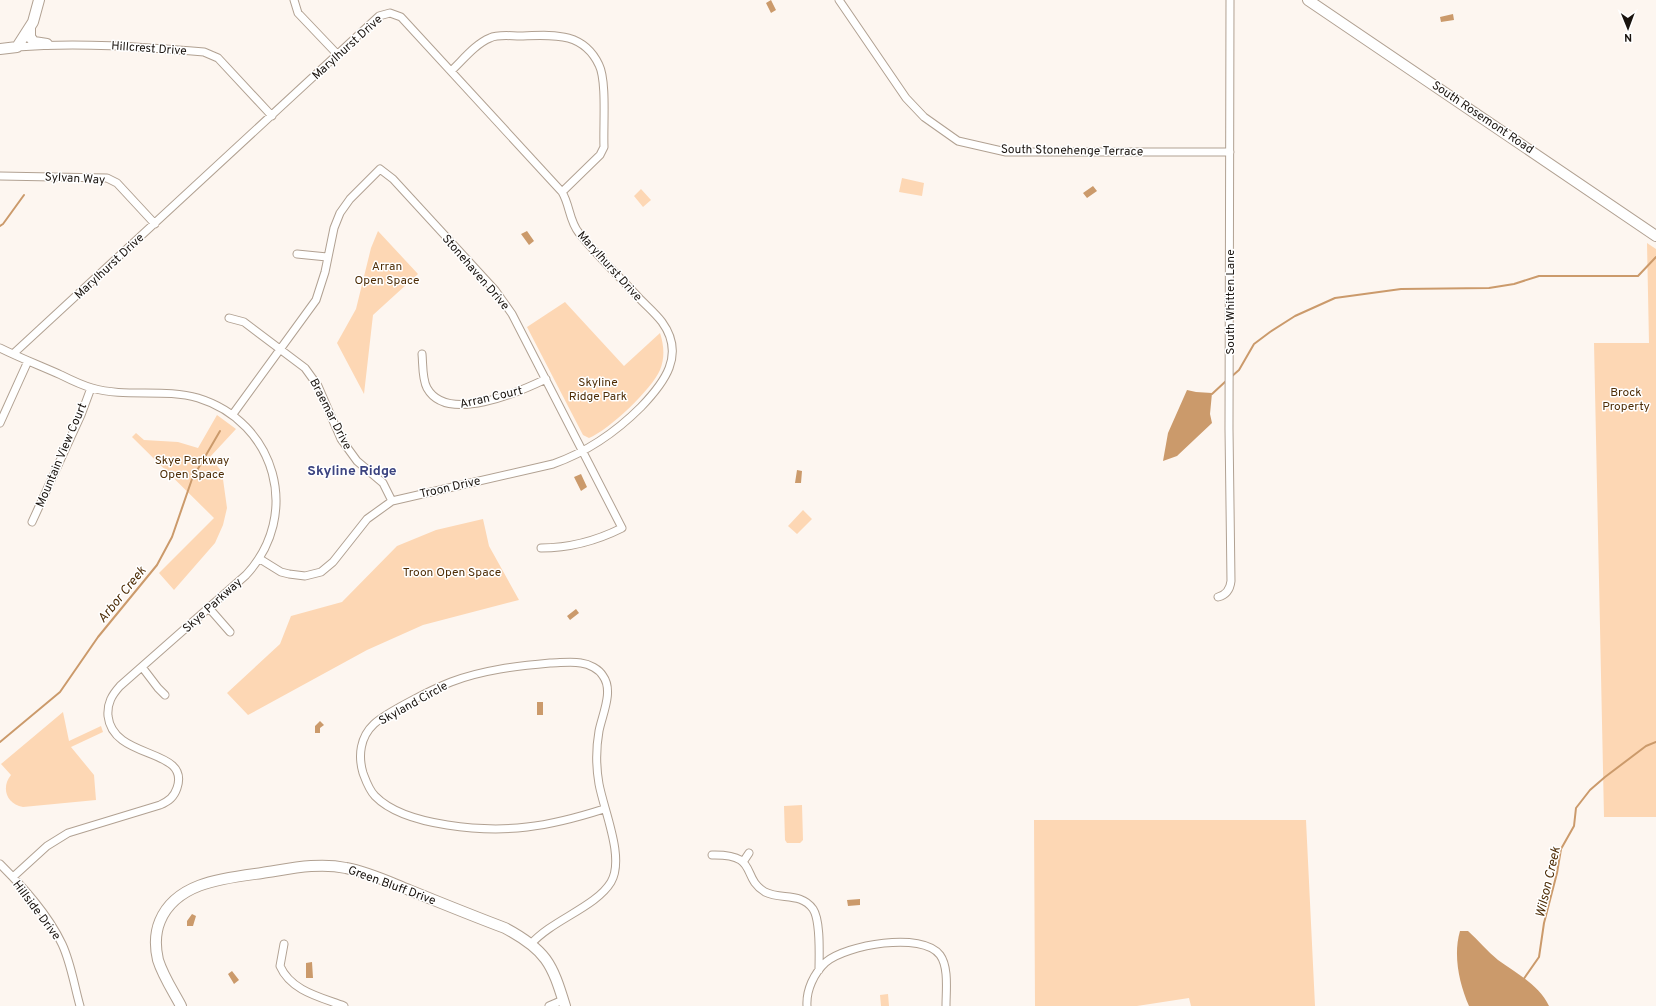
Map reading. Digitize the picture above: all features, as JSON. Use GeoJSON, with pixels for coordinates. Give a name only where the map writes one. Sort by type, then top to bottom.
{"type":"FeatureCollection","features":[{"type":"Feature","properties":{"kind":"street"},"geometry":{"type":"LineString","coordinates":[[17,47],[36,17],[38,0]]}},
{"type":"Feature","properties":{"kind":"street"},"geometry":{"type":"LineString","coordinates":[[294,0],[298,13],[338,55]]}},
{"type":"Feature","properties":{"kind":"street","name":"South Stonehenge Terrace"},"geometry":{"type":"LineString","coordinates":[[839,0],[906,98],[924,117],[958,141],[1006,152],[1230,152]]}},
{"type":"Feature","properties":{"kind":"street","name":"South Whitten Lane"},"geometry":{"type":"LineString","coordinates":[[1218,597],[1226,593],[1230,588],[1231,581],[1229,429],[1230,0]]}},
{"type":"Feature","properties":{"kind":"street","name":"South Rosemont Road"},"geometry":{"type":"LineString","coordinates":[[1308,0],[1656,236]]}},
{"type":"Feature","properties":{"kind":"street","name":"Marylhurst Drive"},"geometry":{"type":"LineString","coordinates":[[13,354],[379,16],[390,13],[404,20],[562,192],[567,200],[574,226],[660,320],[669,334],[672,354],[665,379],[652,396]]}},
{"type":"Feature","properties":{"kind":"street"},"geometry":{"type":"LineString","coordinates":[[30,28],[30,37],[34,42],[47,44]]}},
{"type":"Feature","properties":{"kind":"street"},"geometry":{"type":"LineString","coordinates":[[451,71],[485,41],[495,36],[566,36],[581,43],[586,48],[596,60],[602,74],[604,147],[600,155],[562,192]]}},
{"type":"Feature","properties":{"kind":"street","name":"Hillcrest Drive"},"geometry":{"type":"LineString","coordinates":[[0,48],[47,44],[134,46],[212,54],[218,58],[272,116]]}},
{"type":"Feature","properties":{"kind":"street","name":"Stonehaven Drive"},"geometry":{"type":"LineString","coordinates":[[233,414],[316,300],[325,272],[334,228],[340,213],[350,199],[374,173],[380,169],[384,171],[495,290],[523,332],[622,528],[584,543],[567,547],[541,548]]}},
{"type":"Feature","properties":{"kind":"street","name":"Sylvan Way"},"geometry":{"type":"LineString","coordinates":[[0,176],[107,178],[117,183],[155,224]]}},
{"type":"Feature","properties":{"kind":"street"},"geometry":{"type":"LineString","coordinates":[[297,254],[327,257]]}},
{"type":"Feature","properties":{"kind":"street","name":"Braemar Drive"},"geometry":{"type":"LineString","coordinates":[[229,318],[244,322],[281,349],[310,374],[318,386],[341,438],[357,460],[383,483],[392,501]]}},
{"type":"Feature","properties":{"kind":"street"},"geometry":{"type":"LineString","coordinates":[[0,348],[13,354]]}},
{"type":"Feature","properties":{"kind":"street","name":"Skye Parkway"},"geometry":{"type":"LineString","coordinates":[[13,354],[91,388],[107,391],[195,397],[214,404],[233,414],[258,442],[266,456],[274,476],[276,496],[276,514],[269,538],[260,559],[246,575],[120,686],[111,697],[108,709],[109,723],[116,735],[128,745],[171,763],[178,778],[178,786],[174,795],[170,800],[160,805],[68,833],[47,846],[13,877]]}},
{"type":"Feature","properties":{"kind":"street","name":"Arran Court"},"geometry":{"type":"LineString","coordinates":[[422,354],[426,386],[437,399],[450,405],[464,405],[513,394],[546,379]]}},
{"type":"Feature","properties":{"kind":"street"},"geometry":{"type":"LineString","coordinates":[[0,423],[28,361]]}},
{"type":"Feature","properties":{"kind":"street","name":"Mountain View Court"},"geometry":{"type":"LineString","coordinates":[[32,522],[91,388]]}},
{"type":"Feature","properties":{"kind":"street","name":"Troon Drive"},"geometry":{"type":"LineString","coordinates":[[260,559],[281,572],[289,574],[304,576],[321,572],[334,562],[367,520],[392,501],[553,464],[584,451],[615,431],[652,396]]}},
{"type":"Feature","properties":{"kind":"street"},"geometry":{"type":"LineString","coordinates":[[209,608],[230,632]]}},
{"type":"Feature","properties":{"kind":"street","name":"Skyland Circle"},"geometry":{"type":"LineString","coordinates":[[531,944],[549,927],[593,900],[610,884],[616,869],[615,850],[604,809],[597,764],[599,732],[606,703],[607,685],[605,677],[599,671],[581,662],[521,666],[451,682],[378,721],[368,730],[361,748],[362,767],[369,788],[374,795],[395,810],[424,819],[459,826],[494,829],[558,822],[604,809]]}},
{"type":"Feature","properties":{"kind":"street"},"geometry":{"type":"LineString","coordinates":[[142,667],[165,695]]}},
{"type":"Feature","properties":{"kind":"street"},"geometry":{"type":"LineString","coordinates":[[743,862],[748,853]]}},
{"type":"Feature","properties":{"kind":"street"},"geometry":{"type":"LineString","coordinates":[[712,855],[732,856],[743,862],[757,884],[766,892],[803,900],[813,909],[817,920],[819,970]]}},
{"type":"Feature","properties":{"kind":"street","name":"Hillside Drive"},"geometry":{"type":"LineString","coordinates":[[0,864],[13,877],[46,917],[60,939],[67,957],[80,1006]]}},
{"type":"Feature","properties":{"kind":"street","name":"Green Bluff Drive"},"geometry":{"type":"LineString","coordinates":[[181,1006],[158,960],[156,938],[161,919],[169,906],[189,890],[208,883],[247,875],[315,866],[347,868],[376,877],[505,928],[531,944],[554,970],[564,1003]]}},
{"type":"Feature","properties":{"kind":"street"},"geometry":{"type":"LineString","coordinates":[[807,1006],[810,985],[819,970],[833,957],[851,949],[903,942],[922,943],[934,949],[942,959],[945,976],[946,1006]]}},
{"type":"Feature","properties":{"kind":"street"},"geometry":{"type":"LineString","coordinates":[[284,944],[280,966],[289,980],[310,993],[344,1006]]}},
{"type":"Feature","properties":{"kind":"street"},"geometry":{"type":"LineString","coordinates":[[549,1006],[564,1003]]}},
{"type":"Feature","properties":{"kind":"green space"},"geometry":{"type":"Polygon","coordinates":[[[902,178],[924,183],[922,196],[899,192],[902,178]]]}},
{"type":"Feature","properties":{"kind":"green space"},"geometry":{"type":"Polygon","coordinates":[[[641,189],[651,200],[643,207],[634,196],[641,189]]]}},
{"type":"Feature","properties":{"kind":"green space","name":"Arran Open Space"},"geometry":{"type":"Polygon","coordinates":[[[378,231],[418,274],[373,315],[364,394],[337,343],[356,309],[371,248],[378,231]]]}},
{"type":"Feature","properties":{"kind":"green space","name":"Brock Property"},"geometry":{"type":"Polygon","coordinates":[[[1647,243],[1656,249],[1656,817],[1604,817],[1594,343],[1649,343],[1647,243]]]}},
{"type":"Feature","properties":{"kind":"green space","name":"Skyline Ridge Park"},"geometry":{"type":"Polygon","coordinates":[[[565,302],[624,366],[660,333],[662,342],[662,365],[648,388],[618,418],[597,434],[589,438],[583,435],[527,327],[565,302]]]}},
{"type":"Feature","properties":{"kind":"green space","name":"Skye Parkway Open Space"},"geometry":{"type":"Polygon","coordinates":[[[217,415],[236,429],[210,457],[222,472],[227,508],[223,525],[215,543],[174,590],[159,573],[214,518],[132,437],[136,433],[144,440],[178,442],[198,448],[217,415]]]}},
{"type":"Feature","properties":{"kind":"green space"},"geometry":{"type":"Polygon","coordinates":[[[803,510],[812,519],[797,534],[788,526],[803,510]]]}},
{"type":"Feature","properties":{"kind":"green space","name":"Troon Open Space"},"geometry":{"type":"Polygon","coordinates":[[[483,519],[489,546],[519,600],[423,625],[367,650],[248,715],[227,693],[280,644],[291,616],[342,602],[397,546],[436,530],[483,519]]]}},
{"type":"Feature","properties":{"kind":"green space"},"geometry":{"type":"Polygon","coordinates":[[[63,712],[69,741],[101,726],[103,732],[71,747],[94,775],[96,800],[23,807],[17,805],[9,799],[6,790],[6,785],[11,775],[1,764],[63,712]]]}},
{"type":"Feature","properties":{"kind":"green space"},"geometry":{"type":"Polygon","coordinates":[[[802,805],[803,840],[800,843],[787,843],[785,840],[784,806],[802,805]]]}},
{"type":"Feature","properties":{"kind":"green space"},"geometry":{"type":"Polygon","coordinates":[[[1034,820],[1306,820],[1315,1006],[1191,1006],[1189,998],[1137,1006],[1035,1006],[1034,820]]]}},
{"type":"Feature","properties":{"kind":"green space"},"geometry":{"type":"Polygon","coordinates":[[[888,994],[889,1006],[881,1006],[880,995],[888,994]]]}},
{"type":"Feature","properties":{"kind":"shaded area"},"geometry":{"type":"Polygon","coordinates":[[[771,0],[776,10],[771,13],[766,3],[771,0]]]}},
{"type":"Feature","properties":{"kind":"shaded area"},"geometry":{"type":"Polygon","coordinates":[[[1453,14],[1454,20],[1441,22],[1440,17],[1453,14]]]}},
{"type":"Feature","properties":{"kind":"shaded area"},"geometry":{"type":"Polygon","coordinates":[[[1093,186],[1097,191],[1087,198],[1083,193],[1093,186]]]}},
{"type":"Feature","properties":{"kind":"shaded area"},"geometry":{"type":"Polygon","coordinates":[[[527,231],[534,241],[529,245],[521,234],[527,231]]]}},
{"type":"Feature","properties":{"kind":"shaded area"},"geometry":{"type":"Polygon","coordinates":[[[1187,390],[1212,393],[1210,414],[1212,423],[1177,456],[1163,461],[1168,433],[1187,390]]]}},
{"type":"Feature","properties":{"kind":"shaded area"},"geometry":{"type":"Polygon","coordinates":[[[797,470],[802,471],[801,483],[795,483],[797,470]]]}},
{"type":"Feature","properties":{"kind":"shaded area"},"geometry":{"type":"Polygon","coordinates":[[[581,474],[587,487],[581,491],[574,477],[581,474]]]}},
{"type":"Feature","properties":{"kind":"shaded area"},"geometry":{"type":"Polygon","coordinates":[[[576,609],[579,613],[570,620],[567,616],[576,609]]]}},
{"type":"Feature","properties":{"kind":"shaded area"},"geometry":{"type":"Polygon","coordinates":[[[537,702],[543,702],[543,715],[537,715],[537,702]]]}},
{"type":"Feature","properties":{"kind":"shaded area"},"geometry":{"type":"Polygon","coordinates":[[[320,721],[324,725],[320,728],[320,733],[315,733],[315,726],[320,721]]]}},
{"type":"Feature","properties":{"kind":"shaded area"},"geometry":{"type":"Polygon","coordinates":[[[860,899],[860,905],[848,906],[847,900],[860,899]]]}},
{"type":"Feature","properties":{"kind":"shaded area"},"geometry":{"type":"Polygon","coordinates":[[[192,914],[196,916],[193,926],[187,926],[187,921],[192,914]]]}},
{"type":"Feature","properties":{"kind":"shaded area"},"geometry":{"type":"Polygon","coordinates":[[[1460,931],[1468,931],[1498,960],[1533,986],[1545,999],[1549,1006],[1469,1006],[1462,988],[1458,969],[1457,950],[1460,931]]]}},
{"type":"Feature","properties":{"kind":"shaded area"},"geometry":{"type":"Polygon","coordinates":[[[312,962],[313,978],[306,978],[306,963],[312,962]]]}},
{"type":"Feature","properties":{"kind":"shaded area"},"geometry":{"type":"Polygon","coordinates":[[[232,971],[239,980],[234,984],[228,974],[232,971]]]}},
{"type":"Feature","properties":{"kind":"waterway"},"geometry":{"type":"LineString","coordinates":[[0,226],[24,195]]}},
{"type":"Feature","properties":{"kind":"waterway"},"geometry":{"type":"LineString","coordinates":[[1231,377],[1239,370],[1254,344],[1295,316],[1335,298],[1401,289],[1489,288],[1514,284],[1539,276],[1638,276],[1656,257]]}},
{"type":"Feature","properties":{"kind":"waterway"},"geometry":{"type":"LineString","coordinates":[[1212,394],[1226,381]]}},
{"type":"Feature","properties":{"kind":"waterway","name":"Arbor Creek"},"geometry":{"type":"LineString","coordinates":[[0,742],[60,692],[98,637],[157,565],[172,537],[192,479],[220,431]]}},
{"type":"Feature","properties":{"kind":"waterway","name":"Wilson Creek"},"geometry":{"type":"LineString","coordinates":[[1523,980],[1539,957],[1544,923],[1557,873],[1561,849],[1574,826],[1576,808],[1590,790],[1605,777],[1646,746],[1656,742]]}},
{"type":"Feature","properties":{"kind":"district","name":"Skyline Ridge"},"geometry":{"type":"Point","coordinates":[352,470]}}]}
